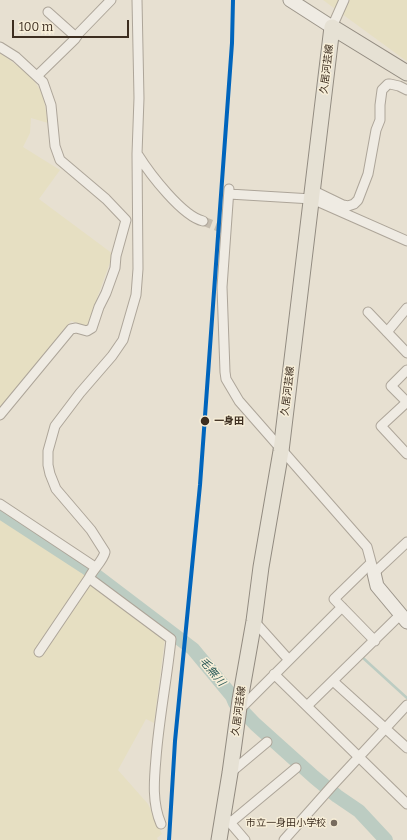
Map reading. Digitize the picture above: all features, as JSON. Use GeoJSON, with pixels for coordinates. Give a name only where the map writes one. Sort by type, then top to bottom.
{"type":"FeatureCollection","features":[{"type":"Feature","properties":{"kind":"main road"},"geometry":{"type":"LineString","coordinates":[[290,0],[332,27]]}},
{"type":"Feature","properties":{"kind":"main road","name":"久居河芸線"},"geometry":{"type":"LineString","coordinates":[[219,840],[227,818],[230,773],[239,707],[254,621],[280,450],[332,27],[407,73]]}},
{"type":"Feature","properties":{"kind":"main road"},"geometry":{"type":"LineString","coordinates":[[373,568],[377,586],[404,619]]}},
{"type":"Feature","properties":{"kind":"street"},"geometry":{"type":"LineString","coordinates":[[37,76],[111,0]]}},
{"type":"Feature","properties":{"kind":"street"},"geometry":{"type":"LineString","coordinates":[[39,652],[104,556],[105,552],[91,530],[56,489],[48,465],[48,451],[53,432],[62,416],[112,356],[123,340],[136,295],[138,269],[137,154],[140,98],[137,0]]}},
{"type":"Feature","properties":{"kind":"street"},"geometry":{"type":"LineString","coordinates":[[332,27],[344,0]]}},
{"type":"Feature","properties":{"kind":"street"},"geometry":{"type":"LineString","coordinates":[[48,12],[76,36]]}},
{"type":"Feature","properties":{"kind":"street"},"geometry":{"type":"LineString","coordinates":[[0,47],[16,57],[43,82],[51,105],[56,146],[60,160],[106,199],[126,220],[138,225]]}},
{"type":"Feature","properties":{"kind":"street"},"geometry":{"type":"LineString","coordinates":[[373,568],[367,548],[239,402],[226,379],[223,338],[222,287],[229,192],[312,194],[343,205],[348,206],[354,204],[358,200],[368,174],[376,130],[380,120],[382,90],[390,84],[407,90]]}},
{"type":"Feature","properties":{"kind":"street"},"geometry":{"type":"LineString","coordinates":[[137,154],[145,167],[188,214],[203,222]]}},
{"type":"Feature","properties":{"kind":"street"},"geometry":{"type":"LineString","coordinates":[[312,194],[407,241]]}},
{"type":"Feature","properties":{"kind":"street"},"geometry":{"type":"LineString","coordinates":[[0,415],[71,329],[76,328],[87,331],[92,328],[115,268],[116,256],[126,220]]}},
{"type":"Feature","properties":{"kind":"street"},"geometry":{"type":"LineString","coordinates":[[387,332],[407,308]]}},
{"type":"Feature","properties":{"kind":"street"},"geometry":{"type":"LineString","coordinates":[[368,312],[407,353]]}},
{"type":"Feature","properties":{"kind":"street"},"geometry":{"type":"LineString","coordinates":[[407,370],[391,386],[407,402],[381,426],[407,454]]}},
{"type":"Feature","properties":{"kind":"street"},"geometry":{"type":"LineString","coordinates":[[0,504],[92,572],[170,638],[169,663],[158,729],[154,789],[156,813],[161,824]]}},
{"type":"Feature","properties":{"kind":"street"},"geometry":{"type":"LineString","coordinates":[[375,641],[334,599],[407,542]]}},
{"type":"Feature","properties":{"kind":"street"},"geometry":{"type":"LineString","coordinates":[[239,707],[244,705],[342,607]]}},
{"type":"Feature","properties":{"kind":"street"},"geometry":{"type":"LineString","coordinates":[[307,706],[375,641],[404,619]]}},
{"type":"Feature","properties":{"kind":"street"},"geometry":{"type":"LineString","coordinates":[[254,621],[289,660]]}},
{"type":"Feature","properties":{"kind":"street"},"geometry":{"type":"LineString","coordinates":[[274,674],[407,804]]}},
{"type":"Feature","properties":{"kind":"street"},"geometry":{"type":"LineString","coordinates":[[333,681],[407,748]]}},
{"type":"Feature","properties":{"kind":"street"},"geometry":{"type":"LineString","coordinates":[[284,840],[407,705]]}},
{"type":"Feature","properties":{"kind":"street"},"geometry":{"type":"LineString","coordinates":[[230,773],[267,742]]}},
{"type":"Feature","properties":{"kind":"street"},"geometry":{"type":"LineString","coordinates":[[245,840],[227,818],[296,768]]}},
{"type":"Feature","properties":{"kind":"shaded area"},"geometry":{"type":"Polygon","coordinates":[[[323,0],[407,0],[407,61],[405,60],[323,0]]]}},
{"type":"Feature","properties":{"kind":"shaded area"},"geometry":{"type":"Polygon","coordinates":[[[0,53],[30,75],[43,94],[48,123],[31,118],[30,133],[23,147],[60,170],[39,199],[113,254],[87,326],[71,321],[0,410],[0,53]]]}},
{"type":"Feature","properties":{"kind":"shaded area"},"geometry":{"type":"Polygon","coordinates":[[[0,515],[88,572],[165,638],[154,723],[146,719],[118,770],[148,804],[162,834],[157,838],[158,840],[0,840],[0,515]]]}},
{"type":"Feature","properties":{"kind":"waterway","name":"毛無川"},"geometry":{"type":"LineString","coordinates":[[0,512],[85,567],[193,649],[232,696],[235,703],[255,724],[314,777],[337,796],[359,811],[386,840]]}},
{"type":"Feature","properties":{"kind":"waterway"},"geometry":{"type":"LineString","coordinates":[[362,657],[407,698]]}},
{"type":"Feature","properties":{"kind":"tunnel"},"geometry":{"type":"LineString","coordinates":[[203,221],[226,230]]}},
{"type":"Feature","properties":{"kind":"transit line"},"geometry":{"type":"LineString","coordinates":[[169,840],[175,741],[200,485],[232,43],[233,0]]}},
{"type":"Feature","properties":{"kind":"place","name":"一身田"},"geometry":{"type":"Point","coordinates":[205,421]}},
{"type":"Feature","properties":{"kind":"place","name":"市立一身田小学校"},"geometry":{"type":"Point","coordinates":[334,823]}}]}
